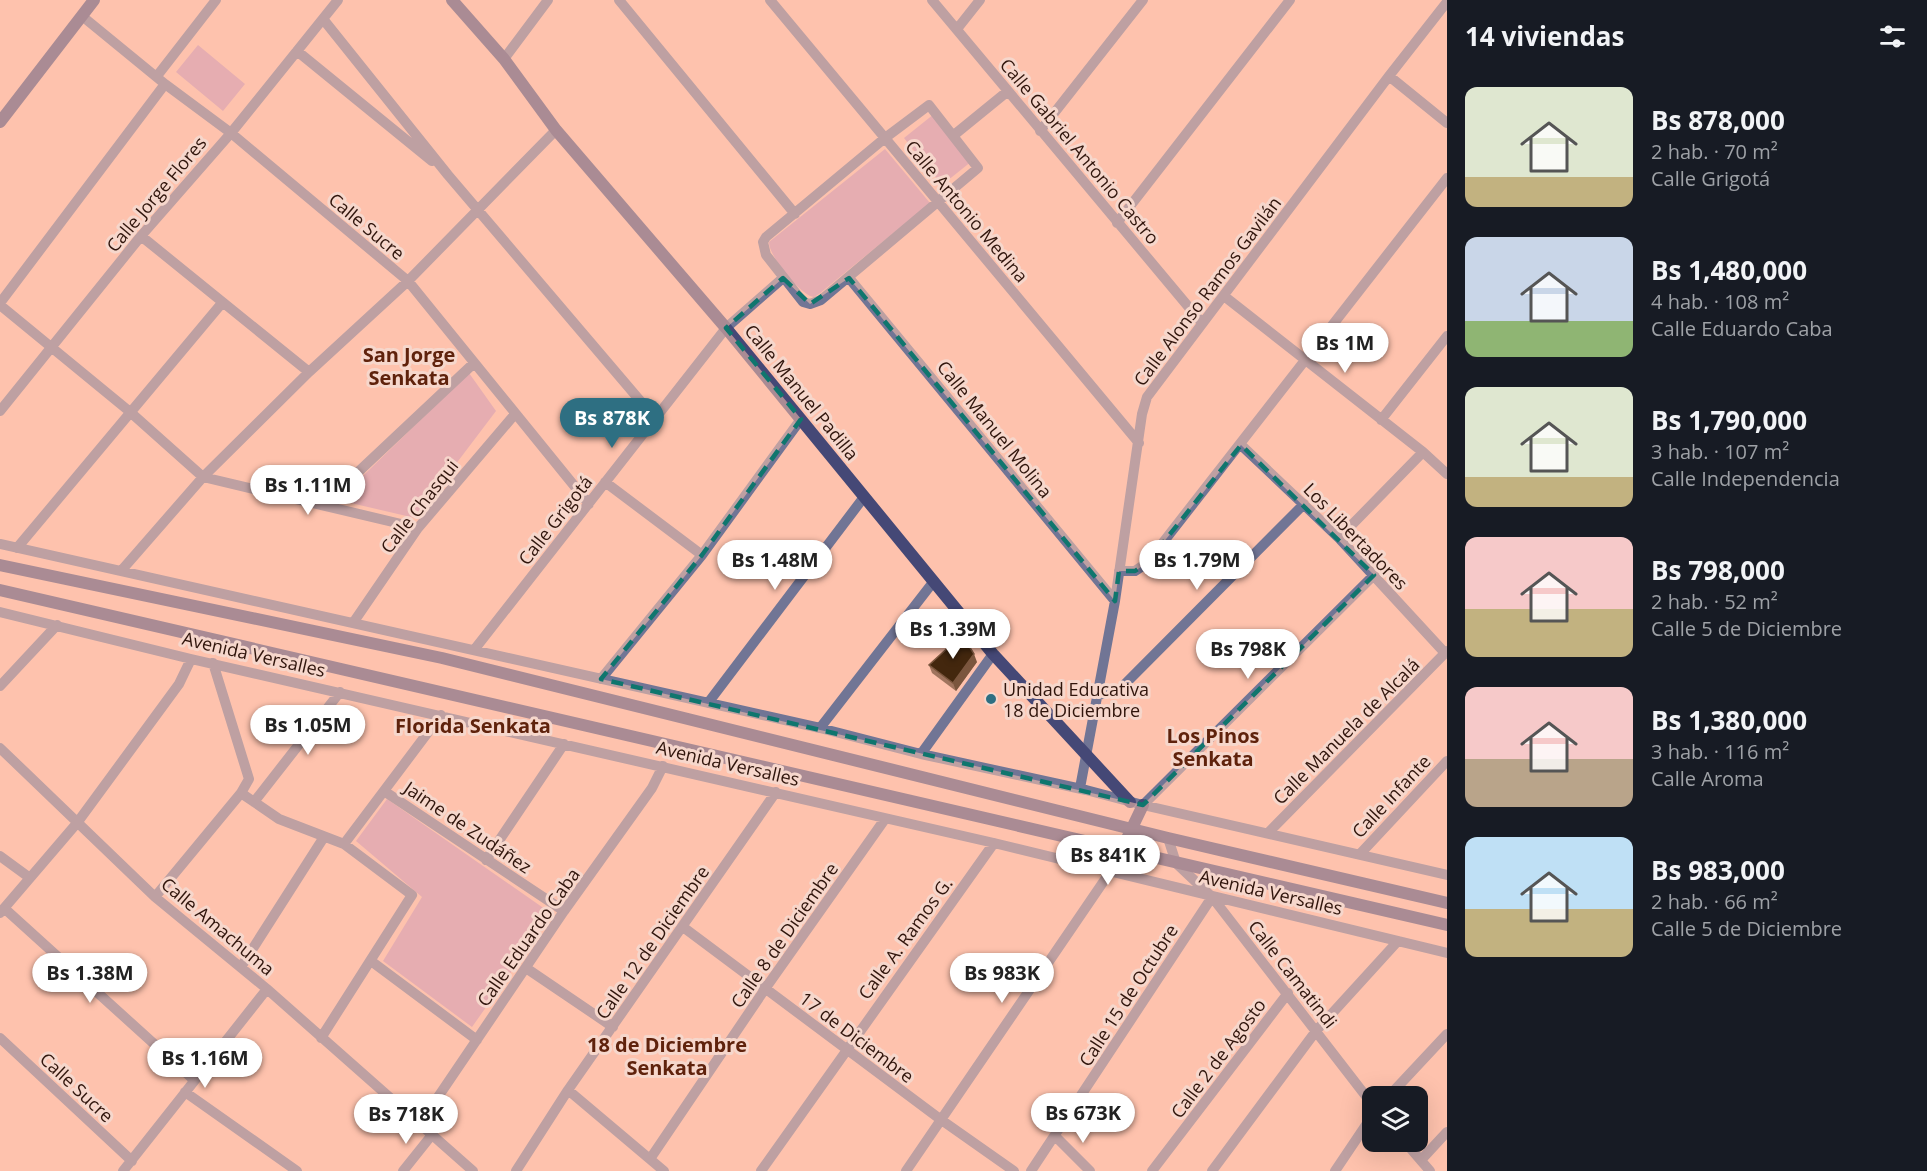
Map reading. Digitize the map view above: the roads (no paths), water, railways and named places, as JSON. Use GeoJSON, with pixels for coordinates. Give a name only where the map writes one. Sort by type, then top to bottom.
{"type":"FeatureCollection","features":[{"type":"Feature","properties":{"kind":"street"},"geometry":{"type":"LineString","coordinates":[[0,122],[94,0]]}},
{"type":"Feature","properties":{"kind":"street"},"geometry":{"type":"LineString","coordinates":[[216,0],[0,304],[129,411],[203,477],[418,528]]}},
{"type":"Feature","properties":{"kind":"street","name":"Calle Jorge Flores"},"geometry":{"type":"LineString","coordinates":[[0,411],[141,236],[231,133],[338,0]]}},
{"type":"Feature","properties":{"kind":"street","name":"Calle Manuel Padilla"},"geometry":{"type":"LineString","coordinates":[[452,0],[504,59],[556,130],[726,328],[993,654],[1130,802]]}},
{"type":"Feature","properties":{"kind":"street"},"geometry":{"type":"LineString","coordinates":[[504,59],[548,0]]}},
{"type":"Feature","properties":{"kind":"street"},"geometry":{"type":"LineString","coordinates":[[619,0],[795,214]]}},
{"type":"Feature","properties":{"kind":"street","name":"Calle Antonio Medina"},"geometry":{"type":"LineString","coordinates":[[770,0],[1139,443]]}},
{"type":"Feature","properties":{"kind":"street","name":"Calle Gabriel Antonio Castro"},"geometry":{"type":"LineString","coordinates":[[932,0],[1202,323]]}},
{"type":"Feature","properties":{"kind":"street"},"geometry":{"type":"LineString","coordinates":[[957,29],[980,0]]}},
{"type":"Feature","properties":{"kind":"street"},"geometry":{"type":"LineString","coordinates":[[1040,131],[1143,0]]}},
{"type":"Feature","properties":{"kind":"street"},"geometry":{"type":"LineString","coordinates":[[1117,223],[1290,0]]}},
{"type":"Feature","properties":{"kind":"street","name":"Calle Alonso Ramos Gavilán"},"geometry":{"type":"LineString","coordinates":[[1080,788],[1099,695],[1147,397],[1447,2]]}},
{"type":"Feature","properties":{"kind":"street","name":"Calle Sucre"},"geometry":{"type":"LineString","coordinates":[[82,16],[231,133],[408,281],[473,364],[589,504]]}},
{"type":"Feature","properties":{"kind":"street"},"geometry":{"type":"LineString","coordinates":[[323,19],[448,175],[479,208],[654,417]]}},
{"type":"Feature","properties":{"kind":"street"},"geometry":{"type":"LineString","coordinates":[[297,51],[448,175]]}},
{"type":"Feature","properties":{"kind":"street"},"geometry":{"type":"LineString","coordinates":[[1389,76],[1447,123]]}},
{"type":"Feature","properties":{"kind":"street"},"geometry":{"type":"LineString","coordinates":[[954,135],[1008,91]]}},
{"type":"Feature","properties":{"kind":"street"},"geometry":{"type":"LineString","coordinates":[[929,105],[978,168],[849,278],[821,300],[810,303],[803,302],[783,278],[766,255],[763,242],[795,214],[885,138],[929,105]]}},
{"type":"Feature","properties":{"kind":"street"},"geometry":{"type":"LineString","coordinates":[[121,571],[203,477],[309,372],[408,281],[556,130]]}},
{"type":"Feature","properties":{"kind":"street"},"geometry":{"type":"LineString","coordinates":[[1119,571],[1135,571],[1147,563],[1447,178]]}},
{"type":"Feature","properties":{"kind":"street"},"geometry":{"type":"LineString","coordinates":[[141,236],[309,372]]}},
{"type":"Feature","properties":{"kind":"street","name":"Calle Grigotá"},"geometry":{"type":"LineString","coordinates":[[474,650],[654,417],[726,328],[783,278]]}},
{"type":"Feature","properties":{"kind":"street","name":"Calle Manuel Molina"},"geometry":{"type":"LineString","coordinates":[[849,278],[1115,601]]}},
{"type":"Feature","properties":{"kind":"street"},"geometry":{"type":"LineString","coordinates":[[1224,296],[1305,362],[1423,452],[1447,474]]}},
{"type":"Feature","properties":{"kind":"street"},"geometry":{"type":"LineString","coordinates":[[17,548],[129,411],[222,303]]}},
{"type":"Feature","properties":{"kind":"street"},"geometry":{"type":"LineString","coordinates":[[1381,420],[1445,341]]}},
{"type":"Feature","properties":{"kind":"street"},"geometry":{"type":"LineString","coordinates":[[323,505],[473,364]]}},
{"type":"Feature","properties":{"kind":"street","name":"Calle Chasqui"},"geometry":{"type":"LineString","coordinates":[[353,623],[418,528],[515,414]]}},
{"type":"Feature","properties":{"kind":"street"},"geometry":{"type":"LineString","coordinates":[[601,679],[702,555],[801,418]]}},
{"type":"Feature","properties":{"kind":"street","name":"Los Libertadores"},"geometry":{"type":"LineString","coordinates":[[1240,445],[1339,538],[1446,652]]}},
{"type":"Feature","properties":{"kind":"street"},"geometry":{"type":"LineString","coordinates":[[1339,538],[1423,452]]}},
{"type":"Feature","properties":{"kind":"street"},"geometry":{"type":"LineString","coordinates":[[605,482],[702,555]]}},
{"type":"Feature","properties":{"kind":"street"},"geometry":{"type":"LineString","coordinates":[[708,703],[864,496]]}},
{"type":"Feature","properties":{"kind":"street"},"geometry":{"type":"LineString","coordinates":[[1099,695],[1120,689],[1304,504]]}},
{"type":"Feature","properties":{"kind":"street"},"geometry":{"type":"LineString","coordinates":[[0,544],[820,728],[921,754],[1080,788],[1130,802],[1447,875]]}},
{"type":"Feature","properties":{"kind":"street","name":"Avenida Versalles"},"geometry":{"type":"LineString","coordinates":[[0,565],[442,658],[1131,829],[1447,903]]}},
{"type":"Feature","properties":{"kind":"street"},"geometry":{"type":"LineString","coordinates":[[906,1171],[939,1119],[1110,872],[1143,805],[1374,575]]}},
{"type":"Feature","properties":{"kind":"street"},"geometry":{"type":"LineString","coordinates":[[820,728],[934,581]]}},
{"type":"Feature","properties":{"kind":"street","name":"Avenida Versalles"},"geometry":{"type":"LineString","coordinates":[[0,590],[1447,925]]}},
{"type":"Feature","properties":{"kind":"street","name":"Avenida Versalles"},"geometry":{"type":"LineString","coordinates":[[0,612],[994,843],[1447,953]]}},
{"type":"Feature","properties":{"kind":"street"},"geometry":{"type":"LineString","coordinates":[[0,686],[57,624]]}},
{"type":"Feature","properties":{"kind":"street","name":"Calle Manuela de Alcalá"},"geometry":{"type":"LineString","coordinates":[[1268,833],[1446,652]]}},
{"type":"Feature","properties":{"kind":"street"},"geometry":{"type":"LineString","coordinates":[[921,754],[993,654]]}},
{"type":"Feature","properties":{"kind":"street"},"geometry":{"type":"LineString","coordinates":[[191,658],[179,684],[77,823],[2,910],[194,1080]]}},
{"type":"Feature","properties":{"kind":"street"},"geometry":{"type":"LineString","coordinates":[[156,897],[241,793],[249,779],[213,663]]}},
{"type":"Feature","properties":{"kind":"street"},"geometry":{"type":"LineString","coordinates":[[254,802],[340,692]]}},
{"type":"Feature","properties":{"kind":"street"},"geometry":{"type":"LineString","coordinates":[[344,844],[441,715]]}},
{"type":"Feature","properties":{"kind":"street"},"geometry":{"type":"LineString","coordinates":[[486,860],[564,744]]}},
{"type":"Feature","properties":{"kind":"street","name":"Calle Amachuma"},"geometry":{"type":"LineString","coordinates":[[0,748],[156,897],[267,988],[472,1171]]}},
{"type":"Feature","properties":{"kind":"street","name":"Calle Infante"},"geometry":{"type":"LineString","coordinates":[[1359,854],[1447,761]]}},
{"type":"Feature","properties":{"kind":"street","name":"Calle Eduardo Caba"},"geometry":{"type":"LineString","coordinates":[[419,1125],[564,911],[608,853],[652,788],[663,766]]}},
{"type":"Feature","properties":{"kind":"street","name":"Jaime de Zudáñez"},"geometry":{"type":"LineString","coordinates":[[384,791],[564,911]]}},
{"type":"Feature","properties":{"kind":"street","name":"Calle 12 de Diciembre"},"geometry":{"type":"LineString","coordinates":[[516,1171],[568,1090],[776,792]]}},
{"type":"Feature","properties":{"kind":"street"},"geometry":{"type":"LineString","coordinates":[[241,793],[279,819],[344,844],[412,896],[321,1038]]}},
{"type":"Feature","properties":{"kind":"street","name":"Calle 8 de Diciembre"},"geometry":{"type":"LineString","coordinates":[[650,1159],[765,989],[885,819]]}},
{"type":"Feature","properties":{"kind":"street"},"geometry":{"type":"LineString","coordinates":[[241,967],[324,837]]}},
{"type":"Feature","properties":{"kind":"street","name":"Calle Camatindi"},"geometry":{"type":"LineString","coordinates":[[1168,838],[1176,863],[1212,897],[1362,1091]]}},
{"type":"Feature","properties":{"kind":"street","name":"Calle A. Ramos G."},"geometry":{"type":"LineString","coordinates":[[761,1171],[845,1049],[994,843]]}},
{"type":"Feature","properties":{"kind":"street"},"geometry":{"type":"LineString","coordinates":[[0,856],[30,878]]}},
{"type":"Feature","properties":{"kind":"street","name":"Calle 15 de Octubre"},"geometry":{"type":"LineString","coordinates":[[1031,1171],[1056,1137],[1212,897]]}},
{"type":"Feature","properties":{"kind":"street","name":"17 de Diciembre"},"geometry":{"type":"LineString","coordinates":[[683,927],[939,1119],[1014,1171]]}},
{"type":"Feature","properties":{"kind":"street"},"geometry":{"type":"LineString","coordinates":[[1212,1171],[1317,1031],[1398,941]]}},
{"type":"Feature","properties":{"kind":"street"},"geometry":{"type":"LineString","coordinates":[[372,961],[477,1040]]}},
{"type":"Feature","properties":{"kind":"street"},"geometry":{"type":"LineString","coordinates":[[526,968],[613,1027]]}},
{"type":"Feature","properties":{"kind":"street"},"geometry":{"type":"LineString","coordinates":[[123,1171],[267,988]]}},
{"type":"Feature","properties":{"kind":"street","name":"Calle 2 de Agosto"},"geometry":{"type":"LineString","coordinates":[[1152,1171],[1288,993]]}},
{"type":"Feature","properties":{"kind":"street"},"geometry":{"type":"LineString","coordinates":[[1398,1086],[1447,1034]]}},
{"type":"Feature","properties":{"kind":"street","name":"Calle Sucre"},"geometry":{"type":"LineString","coordinates":[[0,1038],[132,1161]]}},
{"type":"Feature","properties":{"kind":"street"},"geometry":{"type":"LineString","coordinates":[[568,1090],[664,1171]]}},
{"type":"Feature","properties":{"kind":"street"},"geometry":{"type":"LineString","coordinates":[[185,1092],[297,1171]]}},
{"type":"Feature","properties":{"kind":"street"},"geometry":{"type":"LineString","coordinates":[[1335,1171],[1362,1131]]}},
{"type":"Feature","properties":{"kind":"street"},"geometry":{"type":"LineString","coordinates":[[1421,1160],[1447,1132]]}},
{"type":"Feature","properties":{"kind":"street"},"geometry":{"type":"LineString","coordinates":[[403,1171],[431,1136]]}},
{"type":"Feature","properties":{"kind":"street"},"geometry":{"type":"LineString","coordinates":[[1056,1137],[1089,1171]]}},
{"type":"Feature","properties":{"kind":"street"},"geometry":{"type":"LineString","coordinates":[[1414,1152],[1430,1171]]}},
{"type":"Feature","properties":{"kind":"place","name":"Unidad Educativa 18 de Diciembre"},"geometry":{"type":"Point","coordinates":[991,699]}},
{"type":"Feature","properties":{"kind":"district","name":"San Jorge Senkata"},"geometry":{"type":"Point","coordinates":[409,366]}},
{"type":"Feature","properties":{"kind":"district","name":"Florida Senkata"},"geometry":{"type":"Point","coordinates":[473,725]}},
{"type":"Feature","properties":{"kind":"district","name":"Los Pinos Senkata"},"geometry":{"type":"Point","coordinates":[1213,746]}},
{"type":"Feature","properties":{"kind":"district","name":"18 de Diciembre Senkata"},"geometry":{"type":"Point","coordinates":[667,1056]}}]}
